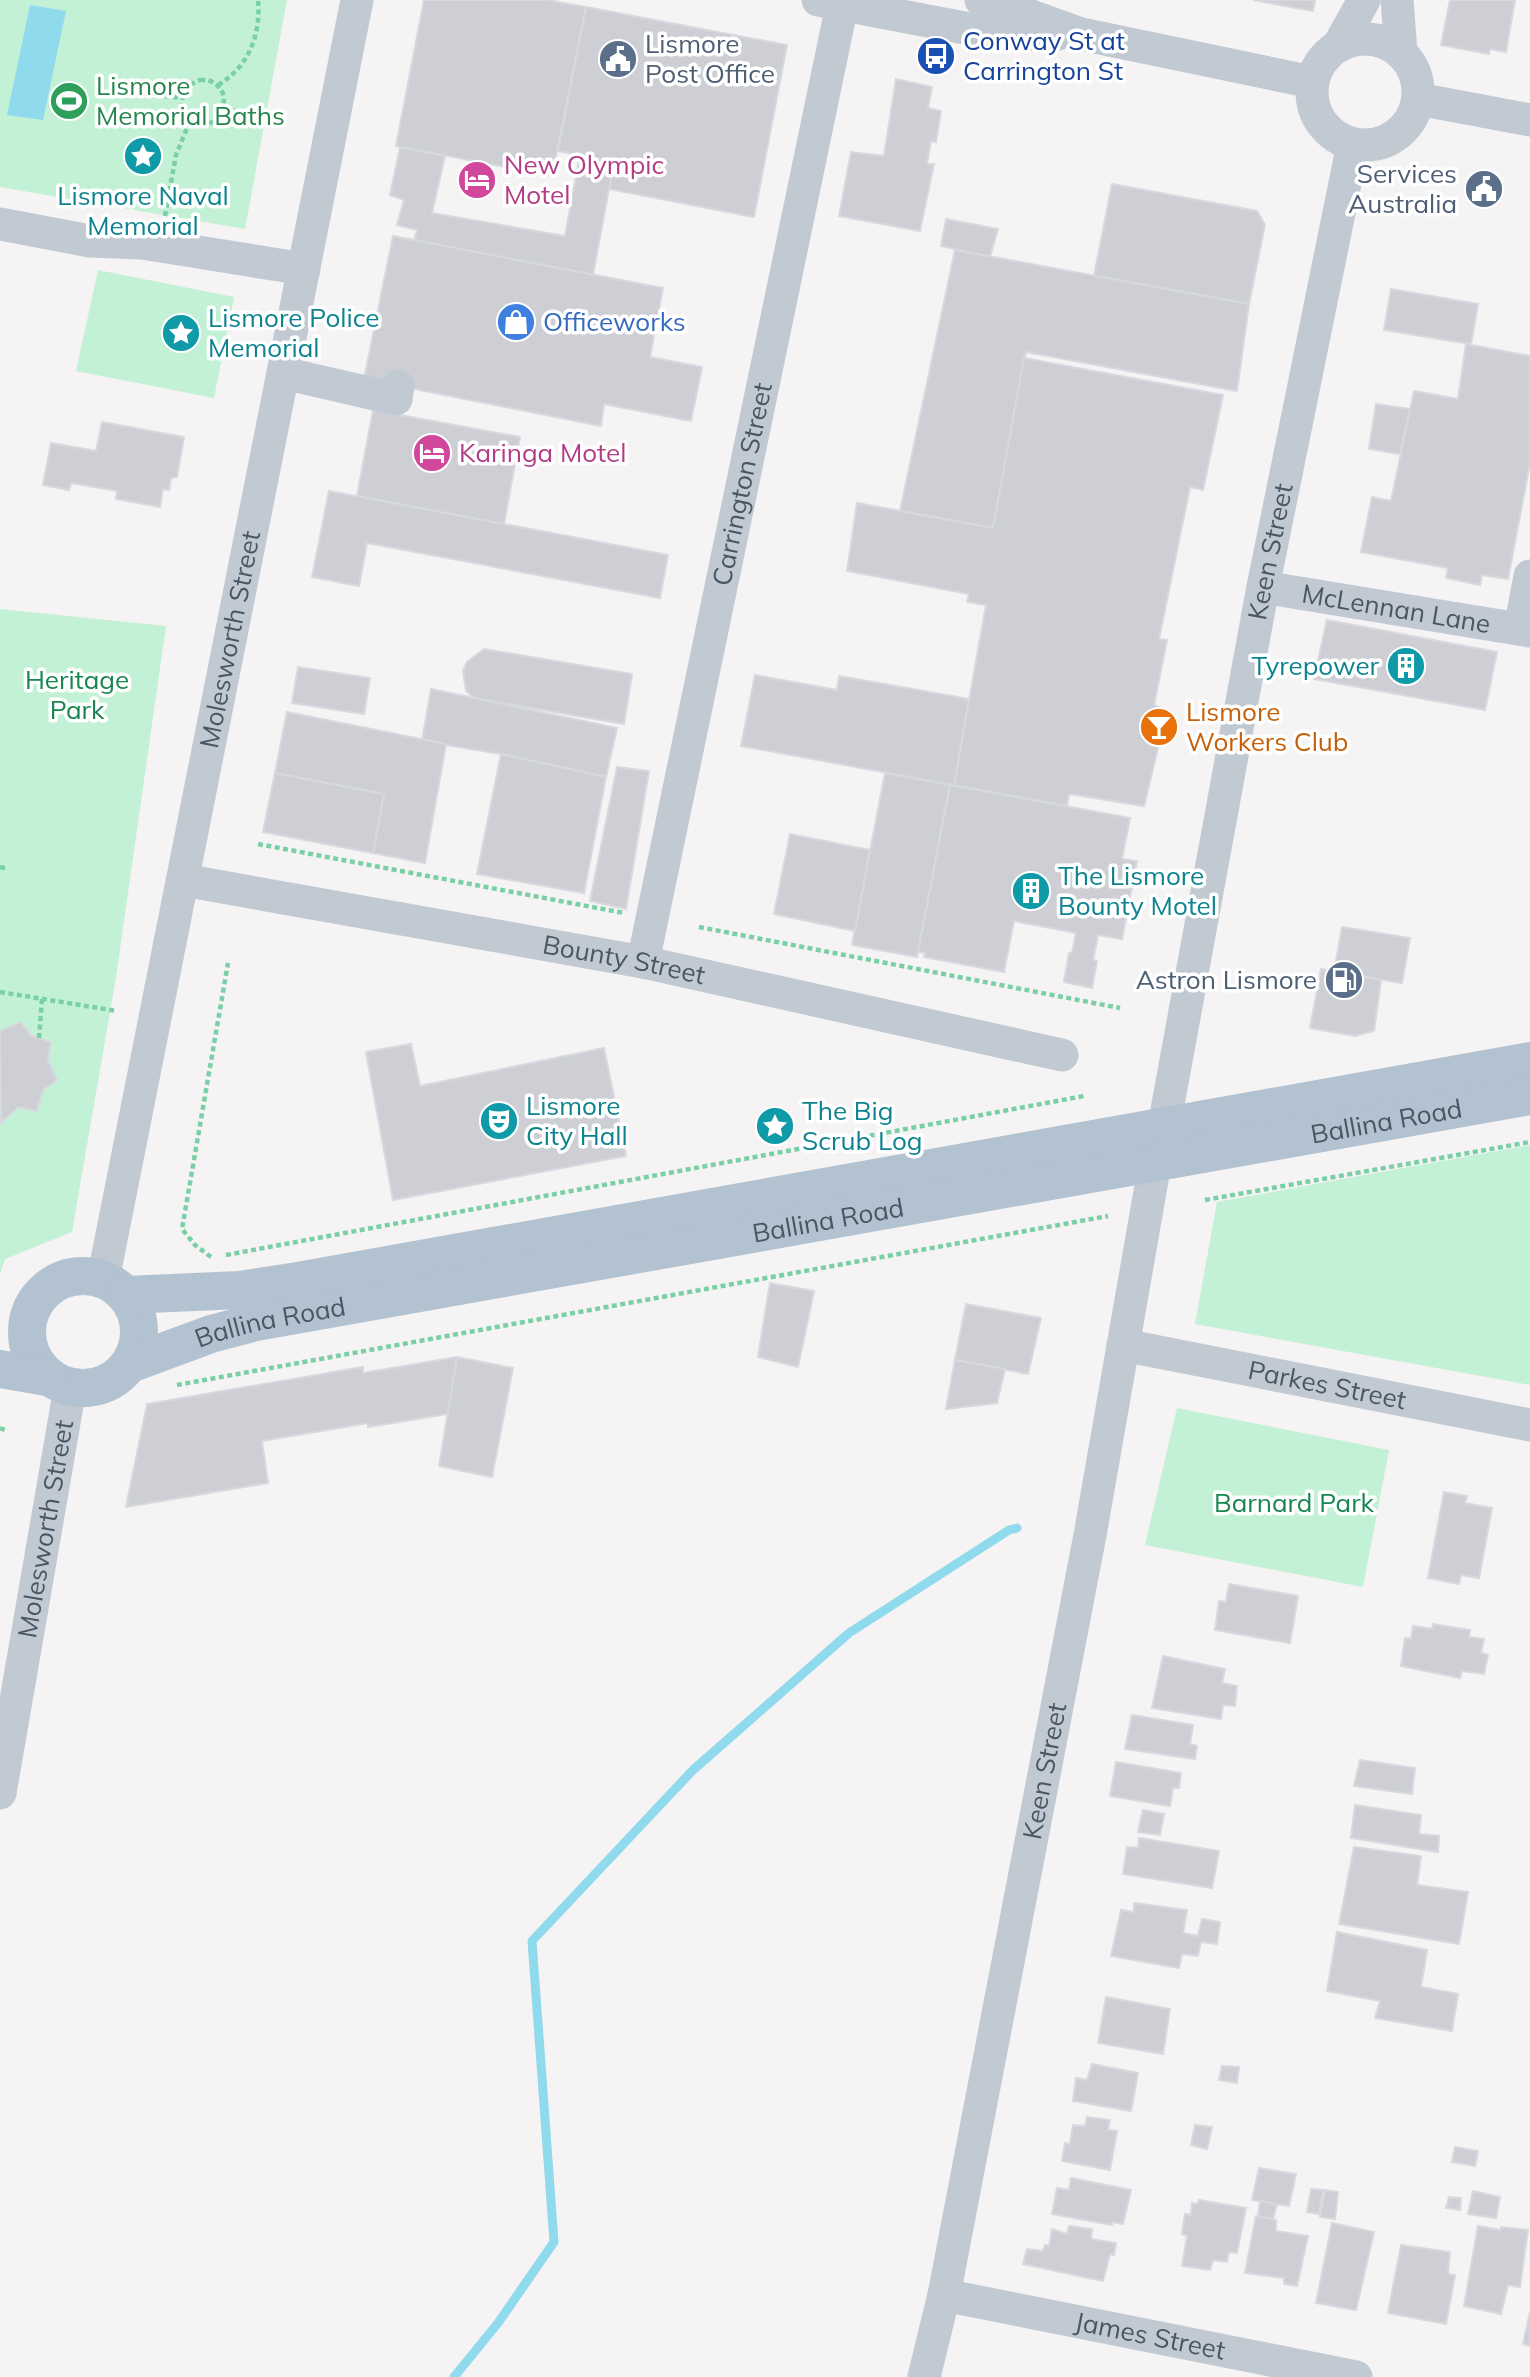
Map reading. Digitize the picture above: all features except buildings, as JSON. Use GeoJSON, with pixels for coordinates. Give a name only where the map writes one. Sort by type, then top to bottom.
{"type":"FeatureCollection","features":[{"type":"Feature","properties":{"kind":"main road","name":"Ballina Road"},"geometry":{"type":"LineString","coordinates":[[114,1287],[183,1294],[240,1290],[298,1281],[1530,1061]]}},
{"type":"Feature","properties":{"kind":"main road","name":"Ballina Road"},"geometry":{"type":"LineString","coordinates":[[130,1364],[211,1334],[256,1322],[1530,1096]]}},
{"type":"Feature","properties":{"kind":"main road"},"geometry":{"type":"LineString","coordinates":[[0,1369],[87,1389],[118,1377],[130,1364],[136,1351],[139,1336],[134,1308],[114,1287],[88,1276],[72,1277],[45,1290],[35,1302],[28,1318],[26,1334],[36,1365],[59,1382]]}},
{"type":"Feature","properties":{"kind":"main road"},"geometry":{"type":"LineString","coordinates":[[0,1320],[35,1302]]}},
{"type":"Feature","properties":{"kind":"street","name":"Molesworth Street"},"geometry":{"type":"LineString","coordinates":[[114,1287],[183,880],[357,0]]}},
{"type":"Feature","properties":{"kind":"street"},"geometry":{"type":"LineString","coordinates":[[981,0],[1081,34],[1312,82]]}},
{"type":"Feature","properties":{"kind":"street"},"geometry":{"type":"LineString","coordinates":[[1339,46],[1364,0]]}},
{"type":"Feature","properties":{"kind":"street"},"geometry":{"type":"LineString","coordinates":[[1397,0],[1401,53]]}},
{"type":"Feature","properties":{"kind":"street"},"geometry":{"type":"LineString","coordinates":[[842,2],[996,34],[1081,34]]}},
{"type":"Feature","properties":{"kind":"street","name":"Carrington Street"},"geometry":{"type":"LineString","coordinates":[[643,962],[842,2]]}},
{"type":"Feature","properties":{"kind":"street"},"geometry":{"type":"LineString","coordinates":[[1371,39],[1388,44],[1401,53],[1412,66],[1418,99],[1413,116],[1402,130],[1388,140],[1370,145],[1353,144],[1338,138],[1325,128],[1316,114],[1312,82],[1326,55],[1339,46],[1355,40],[1371,39]]}},
{"type":"Feature","properties":{"kind":"street"},"geometry":{"type":"LineString","coordinates":[[1418,99],[1530,120]]}},
{"type":"Feature","properties":{"kind":"street","name":"Keen Street"},"geometry":{"type":"LineString","coordinates":[[1164,1126],[1263,587],[1353,144]]}},
{"type":"Feature","properties":{"kind":"street"},"geometry":{"type":"LineString","coordinates":[[0,224],[90,241],[142,243],[304,269]]}},
{"type":"Feature","properties":{"kind":"street"},"geometry":{"type":"LineString","coordinates":[[283,373],[396,399],[398,386]]}},
{"type":"Feature","properties":{"kind":"street"},"geometry":{"type":"LineString","coordinates":[[1525,630],[1530,576]]}},
{"type":"Feature","properties":{"kind":"street","name":"McLennan Lane"},"geometry":{"type":"LineString","coordinates":[[1263,587],[1525,630]]}},
{"type":"Feature","properties":{"kind":"street","name":"Bounty Street"},"geometry":{"type":"LineString","coordinates":[[183,880],[643,962],[1062,1055]]}},
{"type":"Feature","properties":{"kind":"street","name":"Keen Street"},"geometry":{"type":"LineString","coordinates":[[924,2377],[944,2295],[1090,1535],[1155,1163]]}},
{"type":"Feature","properties":{"kind":"street","name":"Parkes Street"},"geometry":{"type":"LineString","coordinates":[[1123,1345],[1530,1425]]}},
{"type":"Feature","properties":{"kind":"street","name":"Molesworth Street"},"geometry":{"type":"LineString","coordinates":[[0,1793],[59,1382]]}},
{"type":"Feature","properties":{"kind":"street","name":"James Street"},"geometry":{"type":"LineString","coordinates":[[944,2295],[1356,2377]]}},
{"type":"Feature","properties":{"kind":"path"},"geometry":{"type":"LineString","coordinates":[[218,85],[226,80],[250,52],[256,40],[259,24],[258,0]]}},
{"type":"Feature","properties":{"kind":"path"},"geometry":{"type":"LineString","coordinates":[[206,79],[218,85],[224,96],[222,108],[215,121],[202,126],[189,122],[182,111],[183,98],[194,82],[206,79]]}},
{"type":"Feature","properties":{"kind":"path"},"geometry":{"type":"LineString","coordinates":[[139,94],[183,98]]}},
{"type":"Feature","properties":{"kind":"path"},"geometry":{"type":"LineString","coordinates":[[222,108],[272,119]]}},
{"type":"Feature","properties":{"kind":"path"},"geometry":{"type":"LineString","coordinates":[[164,223],[176,155],[189,122]]}},
{"type":"Feature","properties":{"kind":"path","name":"Bounty Street"},"geometry":{"type":"LineString","coordinates":[[258,844],[628,914]]}},
{"type":"Feature","properties":{"kind":"path"},"geometry":{"type":"LineString","coordinates":[[0,867],[8,869]]}},
{"type":"Feature","properties":{"kind":"path","name":"Bounty Street"},"geometry":{"type":"LineString","coordinates":[[699,927],[1120,1007]]}},
{"type":"Feature","properties":{"kind":"path"},"geometry":{"type":"LineString","coordinates":[[211,1257],[195,1245],[182,1229],[228,963]]}},
{"type":"Feature","properties":{"kind":"path"},"geometry":{"type":"LineString","coordinates":[[0,992],[117,1011]]}},
{"type":"Feature","properties":{"kind":"path"},"geometry":{"type":"LineString","coordinates":[[39,1038],[42,999]]}},
{"type":"Feature","properties":{"kind":"path"},"geometry":{"type":"LineString","coordinates":[[225,1255],[1084,1096]]}},
{"type":"Feature","properties":{"kind":"path"},"geometry":{"type":"LineString","coordinates":[[1205,1200],[1530,1142]]}},
{"type":"Feature","properties":{"kind":"path"},"geometry":{"type":"LineString","coordinates":[[166,1387],[1108,1216]]}},
{"type":"Feature","properties":{"kind":"green space"},"geometry":{"type":"Polygon","coordinates":[[[0,0],[287,0],[245,229],[0,187],[0,0]]]}},
{"type":"Feature","properties":{"kind":"green space"},"geometry":{"type":"Polygon","coordinates":[[[98,270],[234,297],[214,398],[76,371],[98,270]]]}},
{"type":"Feature","properties":{"kind":"green space","name":"Heritage Park"},"geometry":{"type":"Polygon","coordinates":[[[0,609],[166,626],[116,977],[72,1232],[5,1259],[0,1274],[0,609]]]}},
{"type":"Feature","properties":{"kind":"green space"},"geometry":{"type":"Polygon","coordinates":[[[1530,1145],[1530,1385],[1195,1324],[1217,1202],[1530,1145]]]}},
{"type":"Feature","properties":{"kind":"green space","name":"Barnard Park"},"geometry":{"type":"Polygon","coordinates":[[[1177,1408],[1389,1450],[1363,1587],[1145,1545],[1177,1408]]]}},
{"type":"Feature","properties":{"kind":"water","name":"Lismore Memorial Baths"},"geometry":{"type":"Polygon","coordinates":[[[30,5],[66,11],[43,120],[7,115],[30,5]]]}},
{"type":"Feature","properties":{"kind":"waterway"},"geometry":{"type":"LineString","coordinates":[[454,2377],[498,2323],[554,2242],[532,1941],[693,1770],[849,1633],[1009,1530],[1017,1528]]}},
{"type":"Feature","properties":{"kind":"place","name":"Conway St at Carrington St"},"geometry":{"type":"Point","coordinates":[936,56]}},
{"type":"Feature","properties":{"kind":"place","name":"Lismore Post Office"},"geometry":{"type":"Point","coordinates":[618,59]}},
{"type":"Feature","properties":{"kind":"place","name":"Lismore Memorial Baths"},"geometry":{"type":"Point","coordinates":[69,101]}},
{"type":"Feature","properties":{"kind":"place","name":"Lismore Naval Memorial"},"geometry":{"type":"Point","coordinates":[143,156]}},
{"type":"Feature","properties":{"kind":"place","name":"New Olympic Motel"},"geometry":{"type":"Point","coordinates":[477,180]}},
{"type":"Feature","properties":{"kind":"place","name":"Services Australia"},"geometry":{"type":"Point","coordinates":[1484,189]}},
{"type":"Feature","properties":{"kind":"place","name":"Officeworks"},"geometry":{"type":"Point","coordinates":[516,322]}},
{"type":"Feature","properties":{"kind":"place","name":"Lismore Police Memorial"},"geometry":{"type":"Point","coordinates":[181,333]}},
{"type":"Feature","properties":{"kind":"place","name":"Karinga Motel"},"geometry":{"type":"Point","coordinates":[432,453]}},
{"type":"Feature","properties":{"kind":"place","name":"Tyrepower"},"geometry":{"type":"Point","coordinates":[1406,666]}},
{"type":"Feature","properties":{"kind":"place","name":"Lismore Workers Club"},"geometry":{"type":"Point","coordinates":[1159,727]}},
{"type":"Feature","properties":{"kind":"place","name":"The Lismore Bounty Motel"},"geometry":{"type":"Point","coordinates":[1031,891]}},
{"type":"Feature","properties":{"kind":"place","name":"Astron Lismore"},"geometry":{"type":"Point","coordinates":[1344,980]}},
{"type":"Feature","properties":{"kind":"place","name":"Lismore City Hall"},"geometry":{"type":"Point","coordinates":[499,1121]}},
{"type":"Feature","properties":{"kind":"place","name":"The Big Scrub Log"},"geometry":{"type":"Point","coordinates":[775,1126]}}]}
